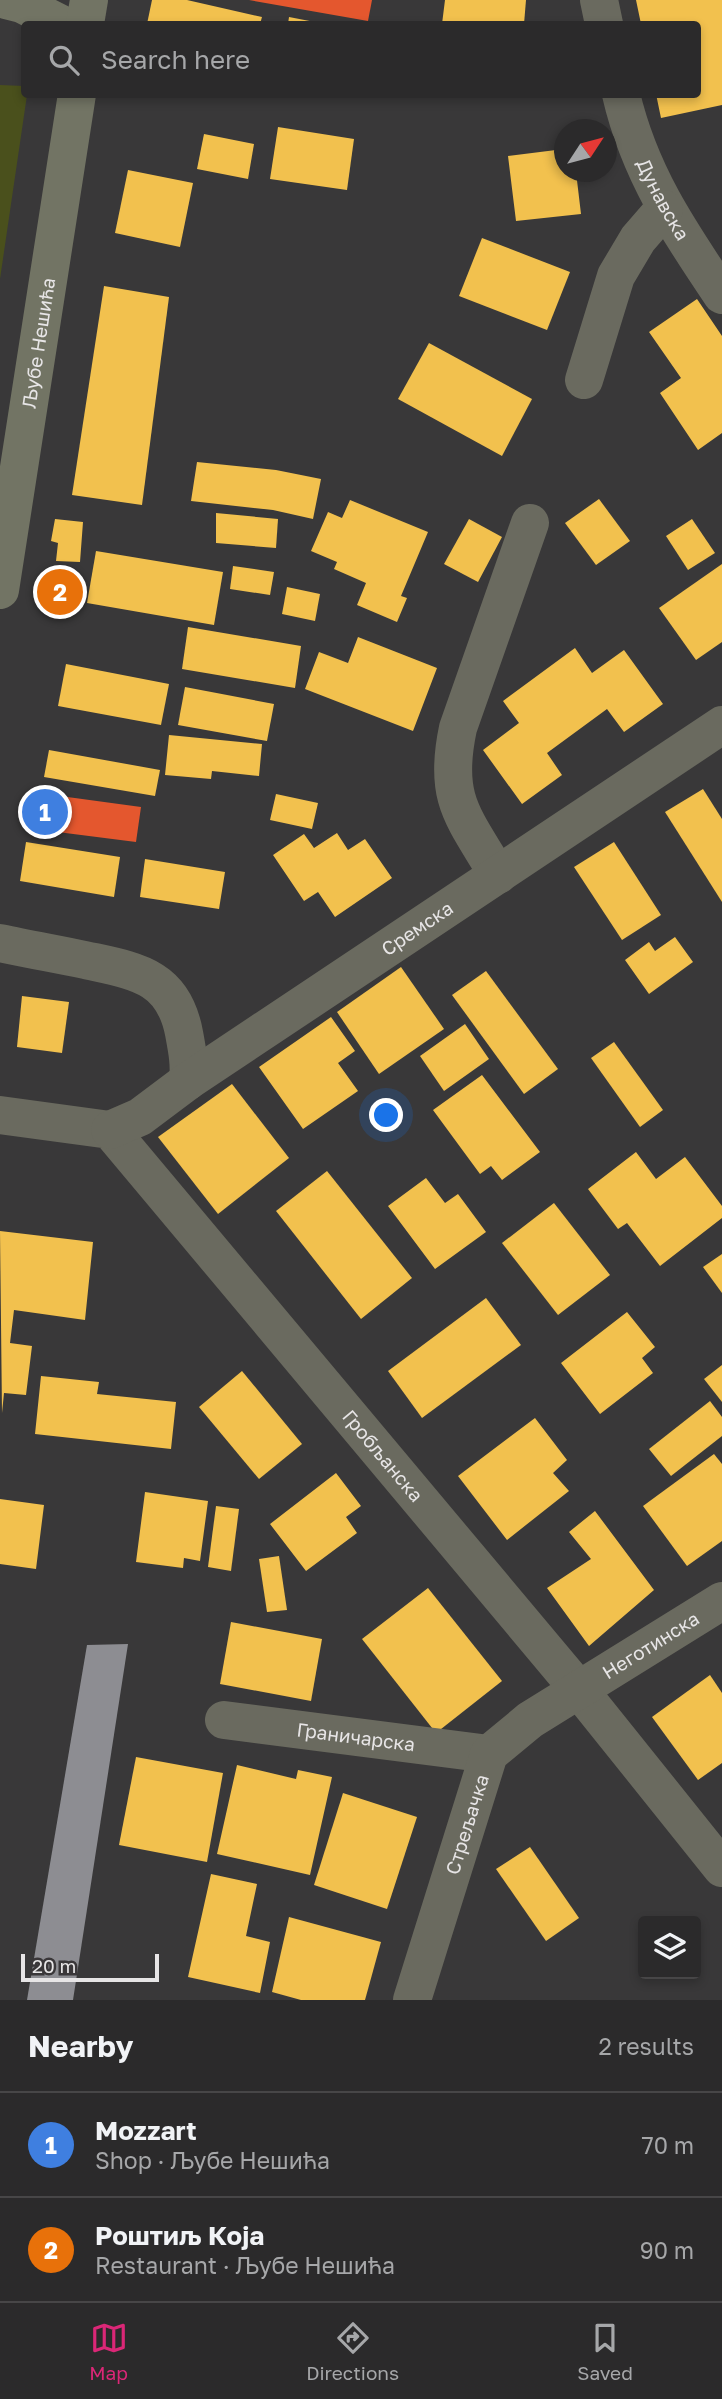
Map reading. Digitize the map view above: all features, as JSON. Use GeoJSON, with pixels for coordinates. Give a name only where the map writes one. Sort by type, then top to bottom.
{"type":"FeatureCollection","features":[{"type":"Feature","properties":{"kind":"main road"},"geometry":{"type":"LineString","coordinates":[[6,0],[22,4],[55,21]]}},
{"type":"Feature","properties":{"kind":"main road"},"geometry":{"type":"LineString","coordinates":[[86,21],[89,0]]}},
{"type":"Feature","properties":{"kind":"main road","name":"Љубе Нешића"},"geometry":{"type":"LineString","coordinates":[[0,590],[76,98]]}},
{"type":"Feature","properties":{"kind":"street"},"geometry":{"type":"LineString","coordinates":[[598,0],[603,21]]}},
{"type":"Feature","properties":{"kind":"street","name":"Дунавска"},"geometry":{"type":"LineString","coordinates":[[622,98],[649,178],[664,209],[722,295]]}},
{"type":"Feature","properties":{"kind":"street"},"geometry":{"type":"LineString","coordinates":[[584,380],[616,276],[638,239],[664,209]]}},
{"type":"Feature","properties":{"kind":"street"},"geometry":{"type":"LineString","coordinates":[[498,875],[452,790],[451,762],[458,728],[530,523]]}},
{"type":"Feature","properties":{"kind":"street","name":"Сремска"},"geometry":{"type":"LineString","coordinates":[[110,1130],[140,1117],[188,1081],[722,725]]}},
{"type":"Feature","properties":{"kind":"street"},"geometry":{"type":"LineString","coordinates":[[0,943],[126,969],[155,981],[170,996],[181,1017],[188,1055],[188,1081]]}},
{"type":"Feature","properties":{"kind":"street"},"geometry":{"type":"LineString","coordinates":[[0,1115],[110,1130]]}},
{"type":"Feature","properties":{"kind":"street","name":"Гробљанска"},"geometry":{"type":"LineString","coordinates":[[110,1130],[580,1691],[722,1868]]}},
{"type":"Feature","properties":{"kind":"street","name":"Неготинска"},"geometry":{"type":"LineString","coordinates":[[580,1691],[722,1601]]}},
{"type":"Feature","properties":{"kind":"street","name":"Стрељачка"},"geometry":{"type":"LineString","coordinates":[[412,2000],[489,1754],[530,1720],[580,1691]]}},
{"type":"Feature","properties":{"kind":"street","name":"Граничарска"},"geometry":{"type":"LineString","coordinates":[[224,1720],[489,1754]]}},
{"type":"Feature","properties":{"kind":"green space"},"geometry":{"type":"Polygon","coordinates":[[[0,85],[21,86],[21,98],[27,98],[0,279],[0,85]]]}},
{"type":"Feature","properties":{"kind":"building: Homes"},"geometry":{"type":"Polygon","coordinates":[[[152,0],[187,0],[262,17],[261,21],[148,21],[152,0]]]}},
{"type":"Feature","properties":{"kind":"building: Homes"},"geometry":{"type":"Polygon","coordinates":[[[445,0],[526,0],[524,21],[442,21],[445,0]]]}},
{"type":"Feature","properties":{"kind":"building: Homes"},"geometry":{"type":"Polygon","coordinates":[[[636,0],[722,0],[722,105],[661,118],[657,98],[701,98],[701,21],[640,21],[636,0]]]}},
{"type":"Feature","properties":{"kind":"building: Homes"},"geometry":{"type":"Polygon","coordinates":[[[289,17],[310,21],[288,21],[289,17]]]}},
{"type":"Feature","properties":{"kind":"building: Homes"},"geometry":{"type":"Polygon","coordinates":[[[278,127],[354,139],[347,190],[270,179],[278,127]]]}},
{"type":"Feature","properties":{"kind":"building: Homes"},"geometry":{"type":"Polygon","coordinates":[[[204,134],[254,144],[248,179],[197,169],[204,134]]]}},
{"type":"Feature","properties":{"kind":"building: Homes"},"geometry":{"type":"Polygon","coordinates":[[[554,150],[554,182],[577,182],[581,214],[516,221],[508,156],[554,150]]]}},
{"type":"Feature","properties":{"kind":"building: Homes"},"geometry":{"type":"Polygon","coordinates":[[[128,170],[193,183],[180,247],[115,233],[128,170]]]}},
{"type":"Feature","properties":{"kind":"building: Homes"},"geometry":{"type":"Polygon","coordinates":[[[482,238],[570,272],[547,330],[459,296],[482,238]]]}},
{"type":"Feature","properties":{"kind":"building: Homes"},"geometry":{"type":"Polygon","coordinates":[[[104,286],[169,297],[142,505],[72,495],[104,286]]]}},
{"type":"Feature","properties":{"kind":"building: Homes"},"geometry":{"type":"Polygon","coordinates":[[[697,299],[722,336],[722,433],[698,450],[660,393],[681,378],[649,332],[697,299]]]}},
{"type":"Feature","properties":{"kind":"building: Homes"},"geometry":{"type":"Polygon","coordinates":[[[429,343],[532,399],[502,456],[398,399],[429,343]]]}},
{"type":"Feature","properties":{"kind":"building: Homes"},"geometry":{"type":"Polygon","coordinates":[[[197,462],[276,470],[321,479],[313,519],[273,510],[191,501],[197,462]]]}},
{"type":"Feature","properties":{"kind":"building: Homes"},"geometry":{"type":"Polygon","coordinates":[[[599,499],[630,541],[596,565],[565,523],[599,499]]]}},
{"type":"Feature","properties":{"kind":"building: Homes"},"geometry":{"type":"Polygon","coordinates":[[[350,500],[428,532],[401,596],[407,598],[397,622],[357,605],[366,583],[334,569],[337,562],[311,551],[328,512],[342,518],[350,500]]]}},
{"type":"Feature","properties":{"kind":"building: Homes"},"geometry":{"type":"Polygon","coordinates":[[[216,513],[278,519],[276,548],[216,543],[216,513]]]}},
{"type":"Feature","properties":{"kind":"building: Homes"},"geometry":{"type":"Polygon","coordinates":[[[55,519],[83,522],[80,562],[56,561],[58,543],[51,541],[55,519]]]}},
{"type":"Feature","properties":{"kind":"building: Homes"},"geometry":{"type":"Polygon","coordinates":[[[469,519],[502,537],[478,582],[444,564],[469,519]]]}},
{"type":"Feature","properties":{"kind":"building: Homes"},"geometry":{"type":"Polygon","coordinates":[[[692,519],[715,553],[688,570],[666,536],[692,519]]]}},
{"type":"Feature","properties":{"kind":"building: Homes"},"geometry":{"type":"Polygon","coordinates":[[[96,551],[223,572],[214,625],[87,603],[96,551]]]}},
{"type":"Feature","properties":{"kind":"building: Homes"},"geometry":{"type":"Polygon","coordinates":[[[722,564],[722,642],[696,660],[659,608],[722,564]]]}},
{"type":"Feature","properties":{"kind":"building: Homes"},"geometry":{"type":"Polygon","coordinates":[[[233,566],[274,572],[270,595],[230,589],[233,566]]]}},
{"type":"Feature","properties":{"kind":"building: Homes"},"geometry":{"type":"Polygon","coordinates":[[[287,587],[320,594],[315,621],[282,614],[287,587]]]}},
{"type":"Feature","properties":{"kind":"building: Homes"},"geometry":{"type":"Polygon","coordinates":[[[188,627],[301,646],[295,688],[182,669],[188,627]]]}},
{"type":"Feature","properties":{"kind":"building: Homes"},"geometry":{"type":"Polygon","coordinates":[[[358,637],[437,668],[413,731],[305,689],[319,652],[348,663],[358,637]]]}},
{"type":"Feature","properties":{"kind":"building: Homes"},"geometry":{"type":"Polygon","coordinates":[[[575,648],[592,673],[624,650],[663,704],[624,732],[607,709],[547,753],[562,775],[522,804],[483,750],[519,723],[503,701],[575,648]]]}},
{"type":"Feature","properties":{"kind":"building: Homes"},"geometry":{"type":"Polygon","coordinates":[[[66,664],[169,684],[161,725],[58,706],[66,664]]]}},
{"type":"Feature","properties":{"kind":"building: Homes"},"geometry":{"type":"Polygon","coordinates":[[[185,687],[274,704],[267,741],[178,725],[185,687]]]}},
{"type":"Feature","properties":{"kind":"building: Homes"},"geometry":{"type":"Polygon","coordinates":[[[169,735],[262,744],[259,776],[212,771],[211,779],[165,775],[169,735]]]}},
{"type":"Feature","properties":{"kind":"building: Homes"},"geometry":{"type":"Polygon","coordinates":[[[49,750],[160,770],[155,796],[44,777],[49,750]]]}},
{"type":"Feature","properties":{"kind":"building: Homes"},"geometry":{"type":"Polygon","coordinates":[[[703,789],[722,819],[722,902],[665,812],[703,789]]]}},
{"type":"Feature","properties":{"kind":"building: Homes"},"geometry":{"type":"Polygon","coordinates":[[[276,794],[318,803],[312,829],[270,820],[276,794]]]}},
{"type":"Feature","properties":{"kind":"building: Homes"},"geometry":{"type":"Polygon","coordinates":[[[337,833],[348,850],[365,839],[392,878],[335,917],[318,892],[304,901],[273,855],[304,834],[314,848],[337,833]]]}},
{"type":"Feature","properties":{"kind":"building: Homes"},"geometry":{"type":"Polygon","coordinates":[[[26,842],[120,857],[114,897],[20,881],[26,842]]]}},
{"type":"Feature","properties":{"kind":"building: Homes"},"geometry":{"type":"Polygon","coordinates":[[[614,842],[661,915],[622,940],[574,867],[614,842]]]}},
{"type":"Feature","properties":{"kind":"building: Homes"},"geometry":{"type":"Polygon","coordinates":[[[145,859],[225,872],[219,909],[140,897],[145,859]]]}},
{"type":"Feature","properties":{"kind":"building: Homes"},"geometry":{"type":"Polygon","coordinates":[[[675,937],[693,962],[649,994],[625,960],[649,942],[655,951],[675,937]]]}},
{"type":"Feature","properties":{"kind":"building: Homes"},"geometry":{"type":"Polygon","coordinates":[[[401,967],[444,1029],[379,1074],[337,1012],[401,967]]]}},
{"type":"Feature","properties":{"kind":"building: Homes"},"geometry":{"type":"Polygon","coordinates":[[[486,971],[558,1069],[524,1094],[452,995],[486,971]]]}},
{"type":"Feature","properties":{"kind":"building: Homes"},"geometry":{"type":"Polygon","coordinates":[[[22,996],[69,1002],[62,1053],[17,1047],[22,996]]]}},
{"type":"Feature","properties":{"kind":"building: Homes"},"geometry":{"type":"Polygon","coordinates":[[[331,1017],[355,1051],[338,1063],[358,1091],[303,1129],[259,1067],[331,1017]]]}},
{"type":"Feature","properties":{"kind":"building: Homes"},"geometry":{"type":"Polygon","coordinates":[[[465,1024],[489,1059],[444,1091],[420,1056],[465,1024]]]}},
{"type":"Feature","properties":{"kind":"building: Homes"},"geometry":{"type":"Polygon","coordinates":[[[614,1042],[663,1110],[640,1127],[591,1058],[614,1042]]]}},
{"type":"Feature","properties":{"kind":"building: Homes"},"geometry":{"type":"Polygon","coordinates":[[[482,1075],[540,1152],[502,1180],[491,1166],[480,1174],[433,1110],[482,1075]]]}},
{"type":"Feature","properties":{"kind":"building: Homes"},"geometry":{"type":"Polygon","coordinates":[[[232,1084],[289,1158],[218,1214],[158,1137],[232,1084]]]}},
{"type":"Feature","properties":{"kind":"building: Homes"},"geometry":{"type":"Polygon","coordinates":[[[636,1152],[656,1179],[685,1157],[722,1206],[722,1218],[660,1266],[627,1223],[618,1229],[588,1189],[636,1152]]]}},
{"type":"Feature","properties":{"kind":"building: Homes"},"geometry":{"type":"Polygon","coordinates":[[[327,1171],[412,1278],[361,1319],[276,1211],[327,1171]]]}},
{"type":"Feature","properties":{"kind":"building: Homes"},"geometry":{"type":"Polygon","coordinates":[[[426,1178],[445,1203],[458,1194],[486,1232],[435,1269],[388,1206],[426,1178]]]}},
{"type":"Feature","properties":{"kind":"building: Homes"},"geometry":{"type":"Polygon","coordinates":[[[554,1203],[610,1275],[558,1315],[502,1243],[554,1203]]]}},
{"type":"Feature","properties":{"kind":"building: Homes"},"geometry":{"type":"Polygon","coordinates":[[[0,1231],[93,1242],[85,1320],[14,1310],[10,1343],[32,1346],[26,1395],[4,1393],[2,1413],[0,1231]]]}},
{"type":"Feature","properties":{"kind":"building: Homes"},"geometry":{"type":"Polygon","coordinates":[[[722,1254],[722,1293],[703,1267],[722,1254]]]}},
{"type":"Feature","properties":{"kind":"building: Homes"},"geometry":{"type":"Polygon","coordinates":[[[486,1298],[521,1345],[422,1418],[388,1371],[486,1298]]]}},
{"type":"Feature","properties":{"kind":"building: Homes"},"geometry":{"type":"Polygon","coordinates":[[[627,1312],[655,1347],[642,1358],[653,1373],[600,1414],[561,1363],[627,1312]]]}},
{"type":"Feature","properties":{"kind":"building: Homes"},"geometry":{"type":"Polygon","coordinates":[[[722,1365],[722,1402],[704,1379],[722,1365]]]}},
{"type":"Feature","properties":{"kind":"building: Homes"},"geometry":{"type":"Polygon","coordinates":[[[242,1371],[302,1444],[259,1479],[199,1407],[242,1371]]]}},
{"type":"Feature","properties":{"kind":"building: Homes"},"geometry":{"type":"Polygon","coordinates":[[[41,1376],[99,1382],[97,1394],[176,1402],[171,1449],[35,1434],[41,1376]]]}},
{"type":"Feature","properties":{"kind":"building: Homes"},"geometry":{"type":"Polygon","coordinates":[[[710,1401],[722,1417],[722,1436],[671,1476],[649,1449],[710,1401]]]}},
{"type":"Feature","properties":{"kind":"building: Homes"},"geometry":{"type":"Polygon","coordinates":[[[535,1418],[567,1460],[553,1473],[569,1491],[507,1540],[458,1476],[535,1418]]]}},
{"type":"Feature","properties":{"kind":"building: Homes"},"geometry":{"type":"Polygon","coordinates":[[[714,1454],[722,1464],[722,1541],[687,1566],[643,1506],[714,1454]]]}},
{"type":"Feature","properties":{"kind":"building: Homes"},"geometry":{"type":"Polygon","coordinates":[[[336,1473],[361,1506],[346,1517],[357,1533],[306,1571],[270,1524],[336,1473]]]}},
{"type":"Feature","properties":{"kind":"building: Homes"},"geometry":{"type":"Polygon","coordinates":[[[145,1492],[208,1501],[200,1561],[184,1558],[183,1568],[136,1562],[145,1492]]]}},
{"type":"Feature","properties":{"kind":"building: Homes"},"geometry":{"type":"Polygon","coordinates":[[[0,1499],[44,1505],[36,1569],[0,1564],[0,1499]]]}},
{"type":"Feature","properties":{"kind":"building: Homes"},"geometry":{"type":"Polygon","coordinates":[[[216,1506],[239,1509],[231,1571],[208,1567],[216,1506]]]}},
{"type":"Feature","properties":{"kind":"building: Homes"},"geometry":{"type":"Polygon","coordinates":[[[595,1511],[654,1590],[589,1646],[547,1588],[591,1559],[569,1532],[595,1511]]]}},
{"type":"Feature","properties":{"kind":"building: Homes"},"geometry":{"type":"Polygon","coordinates":[[[279,1556],[287,1610],[267,1612],[259,1559],[279,1556]]]}},
{"type":"Feature","properties":{"kind":"building: Homes"},"geometry":{"type":"Polygon","coordinates":[[[428,1588],[502,1681],[436,1733],[362,1639],[428,1588]]]}},
{"type":"Feature","properties":{"kind":"building: Homes"},"geometry":{"type":"Polygon","coordinates":[[[231,1622],[322,1639],[311,1701],[220,1684],[231,1622]]]}},
{"type":"Feature","properties":{"kind":"building: Homes"},"geometry":{"type":"Polygon","coordinates":[[[710,1675],[722,1693],[722,1763],[698,1780],[652,1717],[710,1675]]]}},
{"type":"Feature","properties":{"kind":"building: Homes"},"geometry":{"type":"Polygon","coordinates":[[[136,1757],[223,1773],[207,1862],[119,1845],[136,1757]]]}},
{"type":"Feature","properties":{"kind":"building: Homes"},"geometry":{"type":"Polygon","coordinates":[[[237,1765],[296,1779],[298,1770],[332,1777],[310,1875],[217,1854],[237,1765]]]}},
{"type":"Feature","properties":{"kind":"building: Homes"},"geometry":{"type":"Polygon","coordinates":[[[343,1793],[417,1817],[387,1909],[314,1885],[343,1793]]]}},
{"type":"Feature","properties":{"kind":"building: Homes"},"geometry":{"type":"Polygon","coordinates":[[[530,1847],[579,1918],[546,1941],[496,1869],[530,1847]]]}},
{"type":"Feature","properties":{"kind":"building: Homes"},"geometry":{"type":"Polygon","coordinates":[[[211,1874],[257,1884],[246,1936],[270,1942],[260,1993],[188,1977],[211,1874]]]}},
{"type":"Feature","properties":{"kind":"building: Homes"},"geometry":{"type":"Polygon","coordinates":[[[289,1917],[381,1942],[365,2000],[301,2000],[272,1992],[289,1917]]]}},
{"type":"Feature","properties":{"kind":"building: Shops"},"geometry":{"type":"Polygon","coordinates":[[[249,0],[372,0],[368,21],[249,0]]]}},
{"type":"Feature","properties":{"kind":"building: Shops"},"geometry":{"type":"Polygon","coordinates":[[[38,793],[141,807],[136,842],[34,829],[38,793]]]}},
{"type":"Feature","properties":{"kind":"building: Industry"},"geometry":{"type":"Polygon","coordinates":[[[128,1644],[73,2000],[27,2000],[87,1645],[128,1644]]]}},
{"type":"Feature","properties":{"kind":"place","name":"Роштиљ Која"},"geometry":{"type":"Point","coordinates":[60,592]}},
{"type":"Feature","properties":{"kind":"place","name":"Mozzart"},"geometry":{"type":"Point","coordinates":[45,812]}}]}
